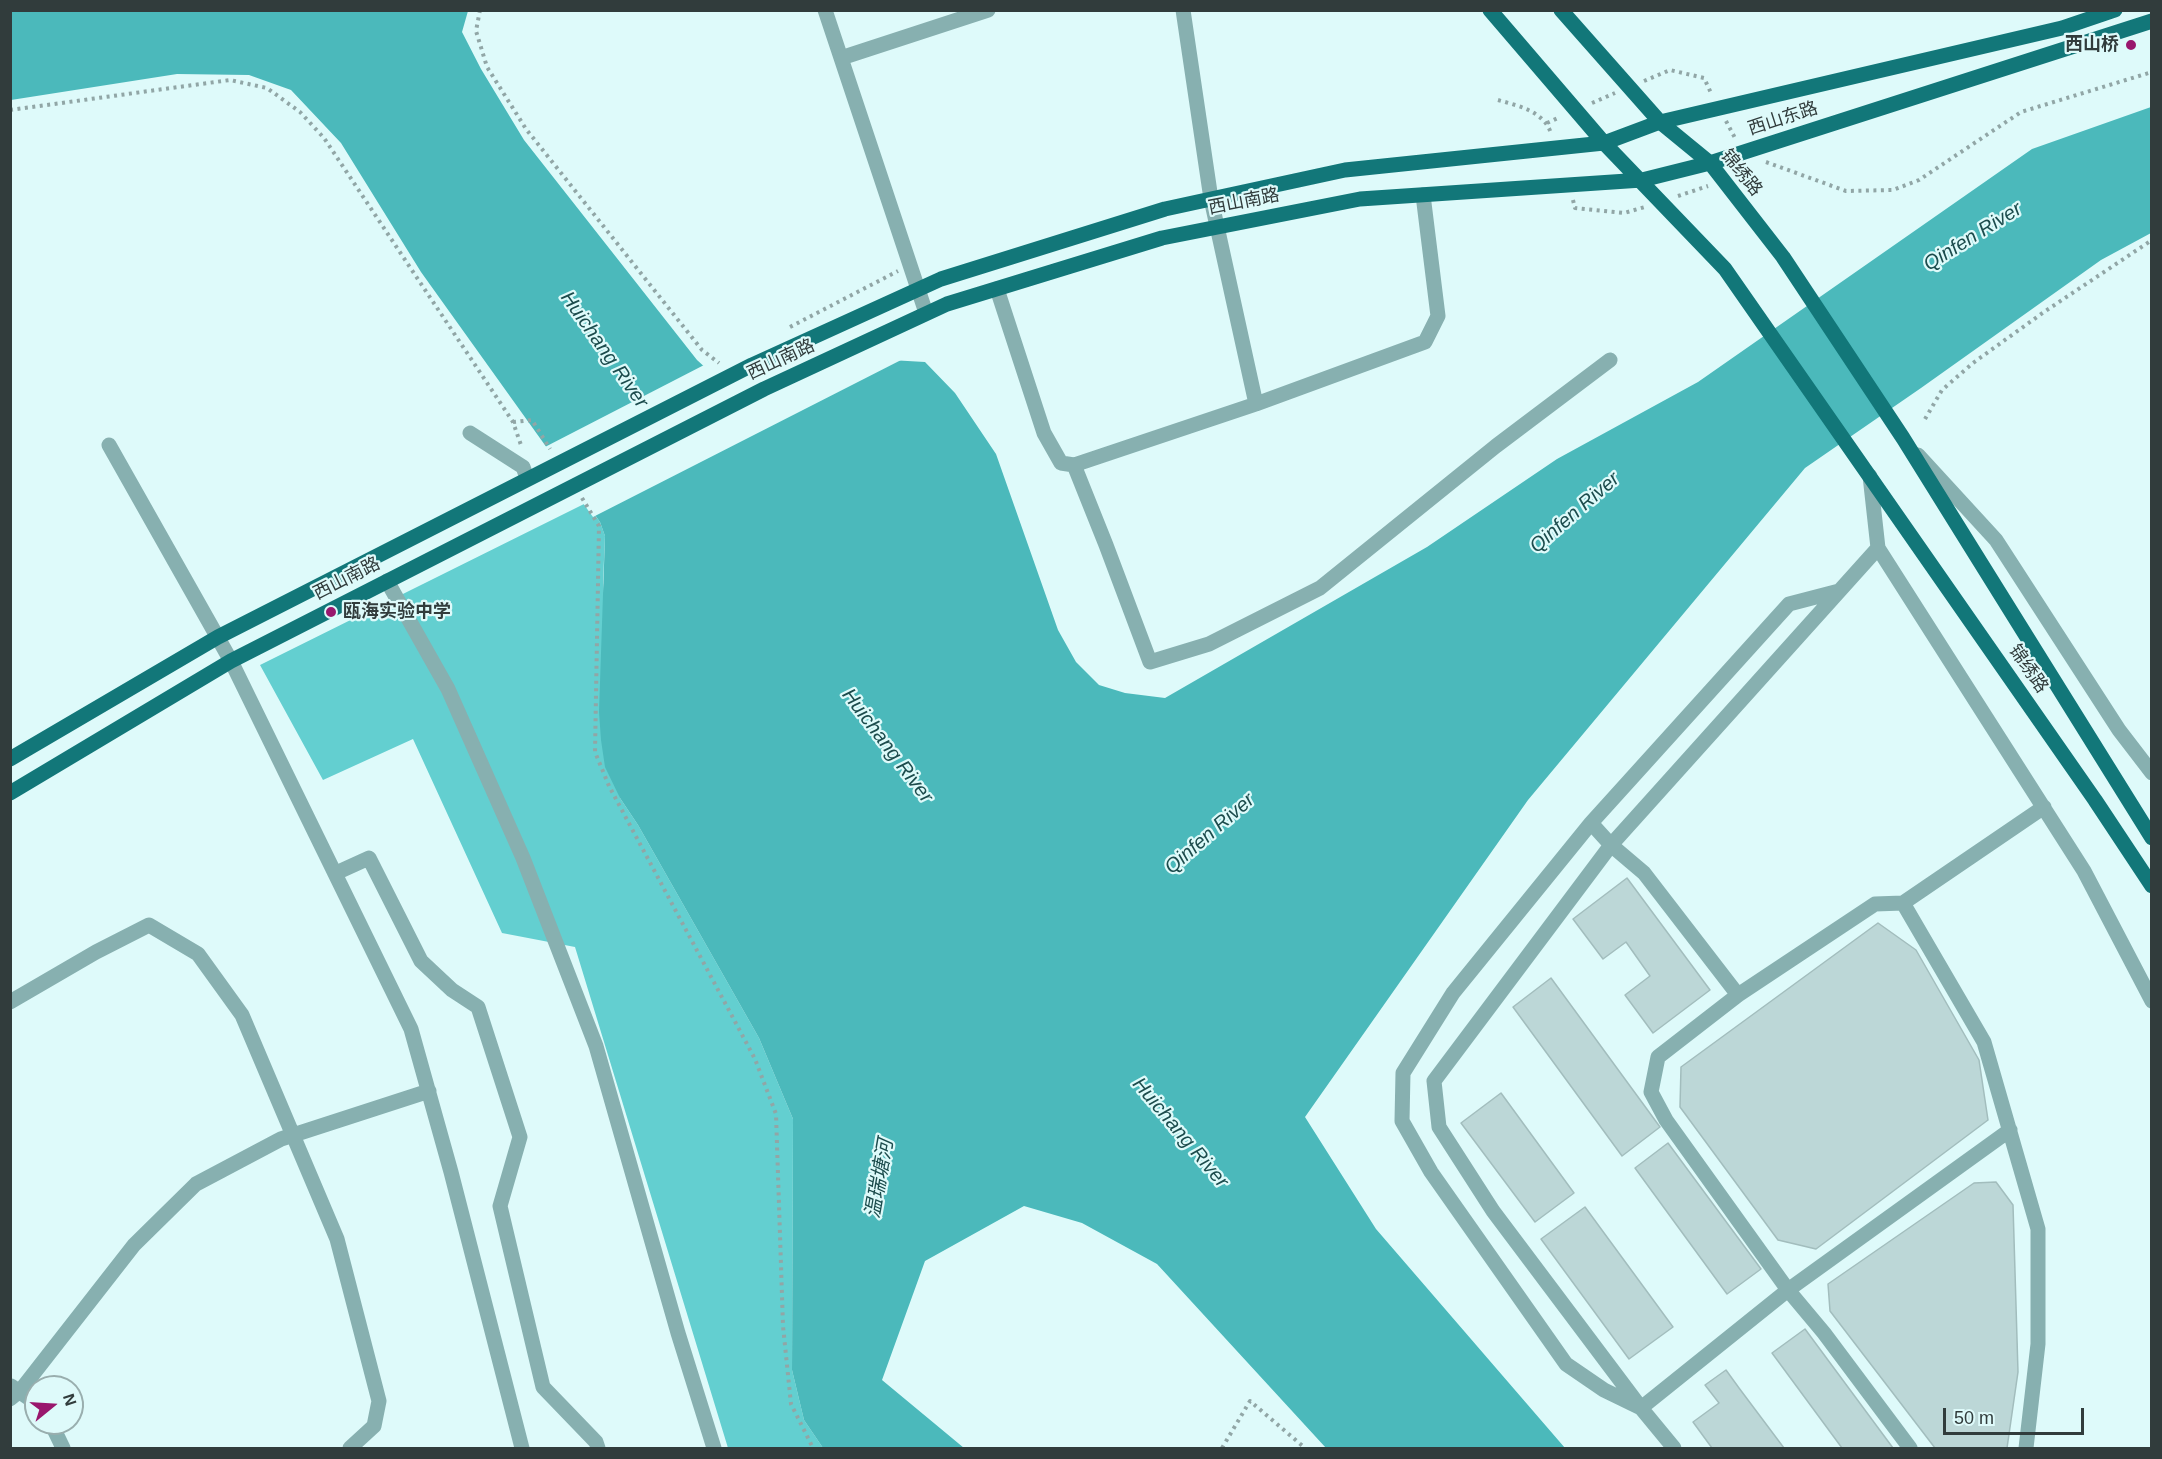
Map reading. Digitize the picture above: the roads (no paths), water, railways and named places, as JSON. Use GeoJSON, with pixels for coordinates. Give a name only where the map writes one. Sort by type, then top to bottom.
{"type":"FeatureCollection","features":[{"type":"Feature","properties":{"kind":"main road"},"geometry":{"type":"LineString","coordinates":[[1490,10],[1604,143],[1642,180]]}},
{"type":"Feature","properties":{"kind":"main road"},"geometry":{"type":"LineString","coordinates":[[1560,10],[1660,122]]}},
{"type":"Feature","properties":{"kind":"main road","name":"西山东路"},"geometry":{"type":"LineString","coordinates":[[1660,122],[2062,28],[2115,10]]}},
{"type":"Feature","properties":{"kind":"main road","name":"西山东路"},"geometry":{"type":"LineString","coordinates":[[1642,180],[1710,163],[2151,21]]}},
{"type":"Feature","properties":{"kind":"main road","name":"西山南路"},"geometry":{"type":"LineString","coordinates":[[10,759],[218,637],[525,472],[942,279],[1165,209],[1345,170],[1604,143],[1660,122]]}},
{"type":"Feature","properties":{"kind":"main road","name":"锦绣路"},"geometry":{"type":"LineString","coordinates":[[1660,122],[1710,163],[1783,257],[1903,438],[2149,831]]}},
{"type":"Feature","properties":{"kind":"main road","name":"西山南路"},"geometry":{"type":"LineString","coordinates":[[10,793],[231,661],[764,389],[947,304],[1162,238],[1360,199],[1642,180]]}},
{"type":"Feature","properties":{"kind":"main road","name":"锦绣路"},"geometry":{"type":"LineString","coordinates":[[1642,180],[1725,269],[2095,800],[2151,886]]}},
{"type":"Feature","properties":{"kind":"street"},"geometry":{"type":"LineString","coordinates":[[825,10],[926,313]]}},
{"type":"Feature","properties":{"kind":"street"},"geometry":{"type":"LineString","coordinates":[[841,58],[988,10]]}},
{"type":"Feature","properties":{"kind":"street"},"geometry":{"type":"LineString","coordinates":[[1183,10],[1211,199],[1256,404]]}},
{"type":"Feature","properties":{"kind":"street"},"geometry":{"type":"LineString","coordinates":[[997,289],[1044,434],[1061,463],[1074,465],[1256,404],[1425,342],[1438,316],[1423,195]]}},
{"type":"Feature","properties":{"kind":"street"},"geometry":{"type":"LineString","coordinates":[[1074,465],[1150,662],[1209,644],[1320,588],[1496,446],[1610,360]]}},
{"type":"Feature","properties":{"kind":"street"},"geometry":{"type":"LineString","coordinates":[[470,433],[525,472]]}},
{"type":"Feature","properties":{"kind":"street"},"geometry":{"type":"LineString","coordinates":[[1903,438],[1996,540],[2119,730],[2151,773]]}},
{"type":"Feature","properties":{"kind":"street"},"geometry":{"type":"LineString","coordinates":[[109,445],[231,661],[411,1029],[452,1172],[522,1449]]}},
{"type":"Feature","properties":{"kind":"street"},"geometry":{"type":"LineString","coordinates":[[1870,476],[1878,548],[2084,871],[2151,999]]}},
{"type":"Feature","properties":{"kind":"street"},"geometry":{"type":"LineString","coordinates":[[1674,1449],[1493,1211],[1439,1128],[1434,1081],[1611,845],[1878,548]]}},
{"type":"Feature","properties":{"kind":"street"},"geometry":{"type":"LineString","coordinates":[[387,581],[448,689],[523,858],[596,1046],[678,1333],[714,1449]]}},
{"type":"Feature","properties":{"kind":"street"},"geometry":{"type":"LineString","coordinates":[[1641,1408],[1604,1390],[1566,1364],[1431,1172],[1402,1121],[1404,1072],[1447,1003],[1591,823],[1789,604],[1839,591]]}},
{"type":"Feature","properties":{"kind":"street"},"geometry":{"type":"LineString","coordinates":[[1910,1449],[1824,1333],[1788,1290],[1666,1120],[1651,1092],[1658,1057],[1738,995],[1875,904],[1903,903],[2043,807]]}},
{"type":"Feature","properties":{"kind":"street"},"geometry":{"type":"LineString","coordinates":[[1591,823],[1611,845],[1644,873],[1738,995]]}},
{"type":"Feature","properties":{"kind":"street"},"geometry":{"type":"LineString","coordinates":[[336,873],[369,858],[421,961],[452,990],[478,1007],[520,1137],[500,1206],[543,1387],[596,1442],[598,1449]]}},
{"type":"Feature","properties":{"kind":"street"},"geometry":{"type":"LineString","coordinates":[[1903,903],[1984,1042],[2038,1229],[2038,1344],[2026,1449]]}},
{"type":"Feature","properties":{"kind":"street"},"geometry":{"type":"LineString","coordinates":[[10,1002],[96,952],[149,925],[198,954],[242,1015],[337,1239],[379,1401],[374,1426],[350,1449]]}},
{"type":"Feature","properties":{"kind":"street"},"geometry":{"type":"LineString","coordinates":[[14,1392],[134,1245],[196,1184],[281,1139],[429,1091]]}},
{"type":"Feature","properties":{"kind":"street"},"geometry":{"type":"LineString","coordinates":[[1641,1408],[1788,1290],[2010,1130]]}},
{"type":"Feature","properties":{"kind":"street"},"geometry":{"type":"LineString","coordinates":[[57,1435],[63,1449]]}},
{"type":"Feature","properties":{"kind":"water"},"geometry":{"type":"Polygon","coordinates":[[[11,11],[468,11],[462,32],[481,69],[524,140],[697,360],[730,390],[759,401],[800,400],[890,360],[925,362],[955,393],[996,454],[1058,630],[1076,662],[1099,685],[1125,693],[1165,698],[1427,547],[1557,459],[1698,382],[2032,149],[2151,107],[2151,233],[2101,260],[1805,468],[1528,800],[1305,1117],[1376,1229],[1565,1448],[1326,1448],[1157,1264],[1082,1223],[1024,1206],[925,1261],[882,1380],[964,1448],[823,1448],[804,1420],[792,1370],[793,1119],[759,1038],[638,825],[620,798],[605,767],[599,712],[605,536],[600,522],[421,272],[341,143],[291,90],[249,75],[177,74],[11,100],[11,11]]]}},
{"type":"Feature","properties":{"kind":"place","name":"西山桥"},"geometry":{"type":"Point","coordinates":[2131,45]}},
{"type":"Feature","properties":{"kind":"place","name":"瓯海实验中学"},"geometry":{"type":"Point","coordinates":[331,612]}},
{"type":"Feature","properties":{"kind":"water label","name":"Qinfen River"},"geometry":{"type":"Point","coordinates":[1973,237]}},
{"type":"Feature","properties":{"kind":"water label","name":"Huichang River"},"geometry":{"type":"Point","coordinates":[604,350]}},
{"type":"Feature","properties":{"kind":"water label","name":"Qinfen River"},"geometry":{"type":"Point","coordinates":[1575,513]}},
{"type":"Feature","properties":{"kind":"water label","name":"Huichang River"},"geometry":{"type":"Point","coordinates":[887,746]}},
{"type":"Feature","properties":{"kind":"water label","name":"Qinfen River"},"geometry":{"type":"Point","coordinates":[1210,834]}},
{"type":"Feature","properties":{"kind":"water label","name":"Huichang River"},"geometry":{"type":"Point","coordinates":[1180,1133]}},
{"type":"Feature","properties":{"kind":"water label","name":"温瑞塘河"},"geometry":{"type":"Point","coordinates":[880,1179]}}]}
